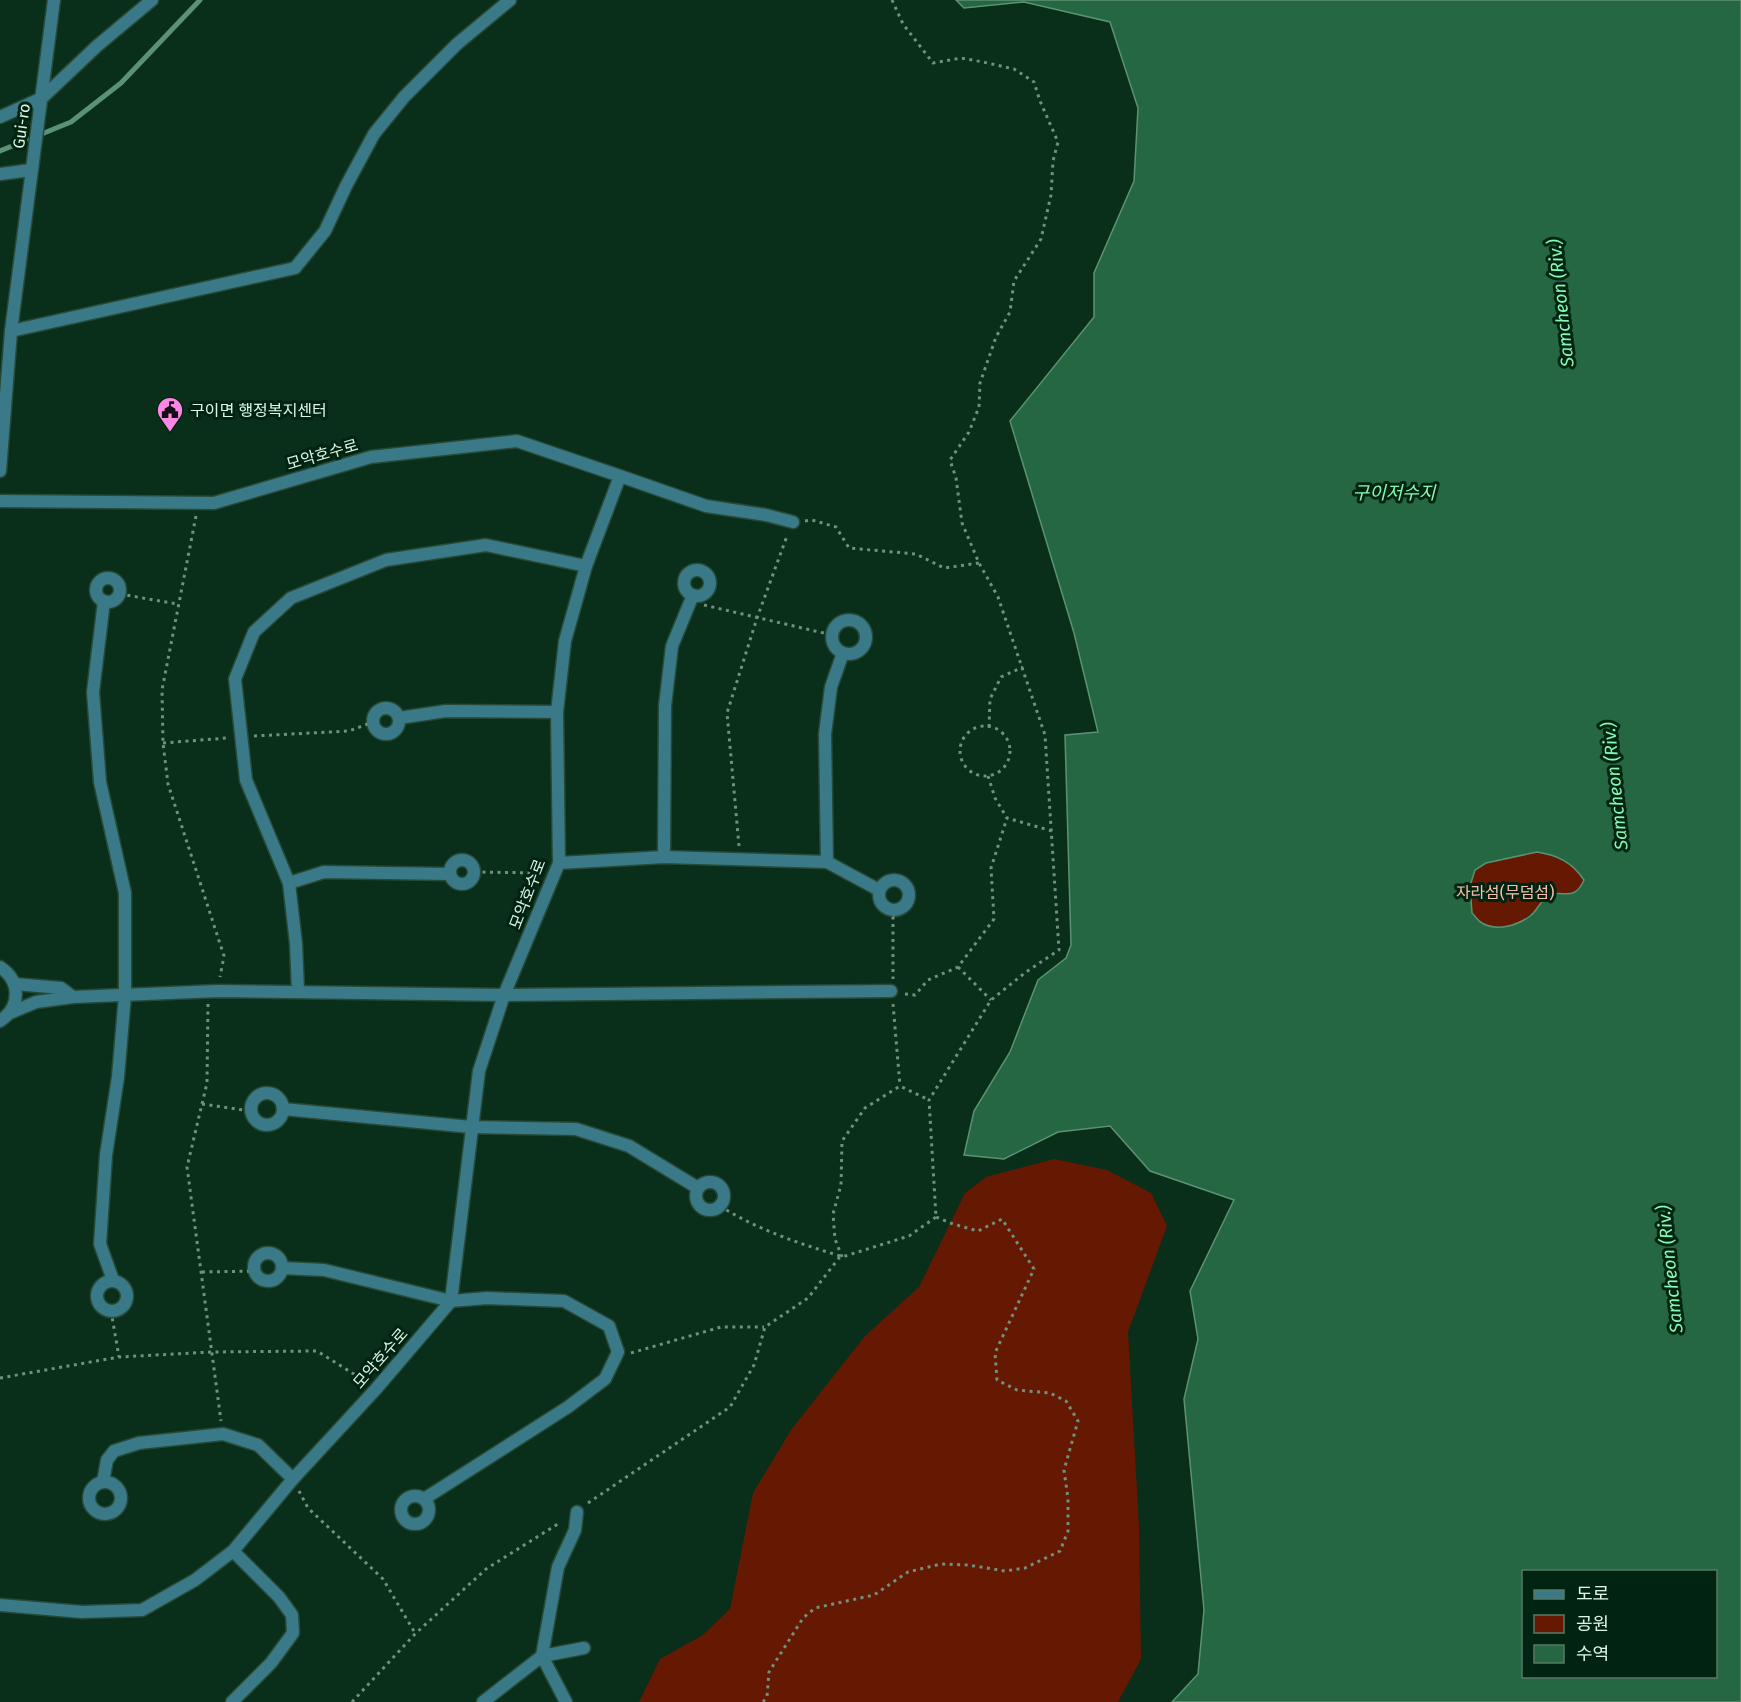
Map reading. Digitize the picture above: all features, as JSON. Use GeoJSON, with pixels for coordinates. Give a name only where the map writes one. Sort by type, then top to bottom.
{"type":"FeatureCollection","features":[{"type":"Feature","properties":{"kind":"street","name":"Gui-ro"},"geometry":{"type":"LineString","coordinates":[[0,471],[11,331],[54,0]]}},
{"type":"Feature","properties":{"kind":"street"},"geometry":{"type":"LineString","coordinates":[[0,117],[42,98],[97,46],[153,0]]}},
{"type":"Feature","properties":{"kind":"street"},"geometry":{"type":"LineString","coordinates":[[11,331],[295,268],[325,231],[374,134],[404,97],[449,52],[510,0]]}},
{"type":"Feature","properties":{"kind":"street"},"geometry":{"type":"LineString","coordinates":[[0,174],[32,165]]}},
{"type":"Feature","properties":{"kind":"street","name":"모악호수로"},"geometry":{"type":"LineString","coordinates":[[0,501],[214,503],[371,457],[517,441],[620,476],[586,566],[565,641],[557,712],[559,863],[504,995],[479,1071],[451,1301],[376,1389],[293,1479],[233,1551],[195,1580],[142,1610],[82,1612],[0,1605]]}},
{"type":"Feature","properties":{"kind":"street"},"geometry":{"type":"LineString","coordinates":[[620,476],[706,506],[766,515],[793,522]]}},
{"type":"Feature","properties":{"kind":"street"},"geometry":{"type":"LineString","coordinates":[[298,991],[296,945],[289,883],[246,780],[235,679],[254,632],[291,598],[386,560],[486,546],[586,566]]}},
{"type":"Feature","properties":{"kind":"street"},"geometry":{"type":"LineString","coordinates":[[104,579],[115,580],[120,586],[120,594],[112,602],[104,601],[96,592],[98,584],[104,579]]}},
{"type":"Feature","properties":{"kind":"street"},"geometry":{"type":"LineString","coordinates":[[664,857],[665,706],[672,646],[692,598]]}},
{"type":"Feature","properties":{"kind":"street"},"geometry":{"type":"LineString","coordinates":[[104,601],[93,692],[100,782],[125,893],[125,995],[118,1077],[106,1155],[100,1244],[114,1281]]}},
{"type":"Feature","properties":{"kind":"street"},"geometry":{"type":"LineString","coordinates":[[847,620],[859,622],[867,637],[863,647],[854,653],[843,653],[835,646],[832,635],[837,625],[847,620]]}},
{"type":"Feature","properties":{"kind":"street"},"geometry":{"type":"LineString","coordinates":[[826,862],[825,734],[831,687],[843,653]]}},
{"type":"Feature","properties":{"kind":"street"},"geometry":{"type":"LineString","coordinates":[[387,708],[395,711],[399,718],[398,726],[388,733],[380,732],[373,722],[375,713],[387,708]]}},
{"type":"Feature","properties":{"kind":"street"},"geometry":{"type":"LineString","coordinates":[[399,718],[446,711],[557,712]]}},
{"type":"Feature","properties":{"kind":"street"},"geometry":{"type":"LineString","coordinates":[[559,863],[664,857],[826,862],[879,890]]}},
{"type":"Feature","properties":{"kind":"street"},"geometry":{"type":"LineString","coordinates":[[462,859],[472,865],[475,872],[469,882],[461,884],[454,881],[450,874],[452,866],[462,859]]}},
{"type":"Feature","properties":{"kind":"street"},"geometry":{"type":"LineString","coordinates":[[289,883],[324,872],[450,874]]}},
{"type":"Feature","properties":{"kind":"street"},"geometry":{"type":"LineString","coordinates":[[900,881],[907,888],[909,898],[904,907],[889,910],[881,904],[879,890],[886,882],[900,881]]}},
{"type":"Feature","properties":{"kind":"street"},"geometry":{"type":"LineString","coordinates":[[1,966],[15,984],[16,994],[15,1004],[3,1021]]}},
{"type":"Feature","properties":{"kind":"street"},"geometry":{"type":"LineString","coordinates":[[15,984],[61,988],[73,997]]}},
{"type":"Feature","properties":{"kind":"street"},"geometry":{"type":"LineString","coordinates":[[3,1021],[36,1002],[73,997],[218,991],[504,995],[891,992]]}},
{"type":"Feature","properties":{"kind":"street"},"geometry":{"type":"LineString","coordinates":[[267,1093],[272,1093],[280,1100],[283,1110],[276,1123],[266,1125],[255,1121],[250,1111],[252,1100],[256,1096],[267,1093]]}},
{"type":"Feature","properties":{"kind":"street"},"geometry":{"type":"LineString","coordinates":[[283,1110],[471,1127],[576,1129],[629,1146],[698,1188]]}},
{"type":"Feature","properties":{"kind":"street"},"geometry":{"type":"LineString","coordinates":[[712,1181],[720,1185],[725,1198],[720,1206],[711,1210],[702,1207],[696,1199],[698,1188],[712,1181]]}},
{"type":"Feature","properties":{"kind":"street"},"geometry":{"type":"LineString","coordinates":[[266,1253],[279,1258],[282,1268],[278,1278],[269,1281],[260,1278],[255,1271],[255,1261],[266,1253]]}},
{"type":"Feature","properties":{"kind":"street"},"geometry":{"type":"LineString","coordinates":[[282,1268],[324,1270],[451,1301],[487,1298],[564,1301],[609,1326],[618,1352],[605,1379],[567,1407],[424,1499]]}},
{"type":"Feature","properties":{"kind":"street"},"geometry":{"type":"LineString","coordinates":[[108,1281],[114,1281],[123,1284],[127,1298],[123,1307],[111,1311],[100,1305],[97,1296],[100,1287],[108,1281]]}},
{"type":"Feature","properties":{"kind":"street"},"geometry":{"type":"LineString","coordinates":[[103,1482],[107,1460],[114,1451],[139,1443],[223,1434],[258,1445],[293,1479]]}},
{"type":"Feature","properties":{"kind":"street"},"geometry":{"type":"LineString","coordinates":[[566,1702],[542,1656],[558,1567],[575,1530],[577,1512]]}},
{"type":"Feature","properties":{"kind":"street"},"geometry":{"type":"LineString","coordinates":[[232,1702],[271,1663],[293,1633],[292,1615],[233,1551]]}},
{"type":"Feature","properties":{"kind":"street"},"geometry":{"type":"LineString","coordinates":[[483,1702],[542,1656],[584,1648]]}},
{"type":"Feature","properties":{"kind":"path"},"geometry":{"type":"LineString","coordinates":[[892,0],[903,24],[933,63],[961,58],[983,62],[1014,69],[1034,82],[1040,102],[1058,142],[1053,160],[1052,195],[1041,239],[1014,281],[1010,312],[996,337],[980,383],[979,406],[969,432],[950,460],[956,478],[962,523],[979,563],[998,597],[1045,735],[1059,950],[1026,972],[991,1000],[929,1100],[936,1217]]}},
{"type":"Feature","properties":{"kind":"path"},"geometry":{"type":"LineString","coordinates":[[199,503],[162,690],[163,743],[168,784],[224,956],[218,991],[208,1004],[207,1083],[187,1167],[223,1434]]}},
{"type":"Feature","properties":{"kind":"path"},"geometry":{"type":"LineString","coordinates":[[740,859],[727,713],[757,618],[793,522],[812,520],[836,526],[849,548],[916,554],[945,568],[979,563]]}},
{"type":"Feature","properties":{"kind":"path"},"geometry":{"type":"LineString","coordinates":[[120,594],[178,604]]}},
{"type":"Feature","properties":{"kind":"path"},"geometry":{"type":"LineString","coordinates":[[692,598],[757,618],[832,635]]}},
{"type":"Feature","properties":{"kind":"path"},"geometry":{"type":"LineString","coordinates":[[989,727],[990,699],[1001,677],[1023,667]]}},
{"type":"Feature","properties":{"kind":"path"},"geometry":{"type":"LineString","coordinates":[[163,743],[241,736],[349,731],[373,722]]}},
{"type":"Feature","properties":{"kind":"path"},"geometry":{"type":"LineString","coordinates":[[989,727],[1003,733],[1008,740],[1010,755],[1003,770],[988,776],[979,776],[965,767],[960,751],[962,742],[972,730],[989,727]]}},
{"type":"Feature","properties":{"kind":"path"},"geometry":{"type":"LineString","coordinates":[[988,776],[995,798],[1007,818],[1052,831]]}},
{"type":"Feature","properties":{"kind":"path"},"geometry":{"type":"LineString","coordinates":[[891,992],[915,996],[928,980],[958,967],[994,919],[991,868],[1007,818]]}},
{"type":"Feature","properties":{"kind":"path"},"geometry":{"type":"LineString","coordinates":[[475,872],[539,872],[553,878]]}},
{"type":"Feature","properties":{"kind":"path"},"geometry":{"type":"LineString","coordinates":[[889,910],[893,917],[894,975],[891,992],[900,1086]]}},
{"type":"Feature","properties":{"kind":"path"},"geometry":{"type":"LineString","coordinates":[[958,967],[991,1000]]}},
{"type":"Feature","properties":{"kind":"path"},"geometry":{"type":"LineString","coordinates":[[900,1086],[929,1100]]}},
{"type":"Feature","properties":{"kind":"path"},"geometry":{"type":"LineString","coordinates":[[842,1257],[835,1239],[833,1214],[841,1185],[842,1141],[865,1108],[900,1086]]}},
{"type":"Feature","properties":{"kind":"path"},"geometry":{"type":"LineString","coordinates":[[202,1104],[250,1111]]}},
{"type":"Feature","properties":{"kind":"path"},"geometry":{"type":"LineString","coordinates":[[720,1206],[779,1236],[842,1257]]}},
{"type":"Feature","properties":{"kind":"path"},"geometry":{"type":"LineString","coordinates":[[352,1702],[415,1634],[486,1569],[577,1512],[730,1407],[754,1365],[765,1327],[808,1298],[842,1257],[909,1236],[936,1217]]}},
{"type":"Feature","properties":{"kind":"path"},"geometry":{"type":"LineString","coordinates":[[763,1702],[767,1697],[769,1672],[803,1618],[815,1608],[874,1595],[908,1572],[941,1564],[968,1565],[1005,1571],[1025,1568],[1060,1551],[1068,1531],[1068,1499],[1064,1470],[1078,1421],[1066,1401],[1050,1393],[1017,1390],[997,1380],[995,1353],[1034,1269],[1002,1220],[978,1231],[936,1217]]}},
{"type":"Feature","properties":{"kind":"path"},"geometry":{"type":"LineString","coordinates":[[202,1272],[255,1271]]}},
{"type":"Feature","properties":{"kind":"path"},"geometry":{"type":"LineString","coordinates":[[111,1311],[119,1357]]}},
{"type":"Feature","properties":{"kind":"path"},"geometry":{"type":"LineString","coordinates":[[613,1362],[637,1350],[721,1327],[750,1325],[765,1327]]}},
{"type":"Feature","properties":{"kind":"path"},"geometry":{"type":"LineString","coordinates":[[0,1378],[119,1357],[212,1352],[317,1351],[354,1372],[376,1389]]}},
{"type":"Feature","properties":{"kind":"path"},"geometry":{"type":"LineString","coordinates":[[293,1479],[308,1508],[384,1579],[415,1634]]}},
{"type":"Feature","properties":{"kind":"green space","name":"자라섬(무덤섬)"},"geometry":{"type":"Polygon","coordinates":[[[1537,852],[1557,857],[1574,868],[1584,880],[1577,892],[1555,896],[1516,924],[1506,927],[1495,927],[1484,923],[1472,914],[1470,886],[1475,870],[1486,863],[1537,852]]]}},
{"type":"Feature","properties":{"kind":"green space"},"geometry":{"type":"Polygon","coordinates":[[[1054,1159],[1107,1170],[1151,1193],[1167,1226],[1128,1332],[1139,1526],[1141,1659],[1118,1702],[639,1702],[660,1659],[703,1635],[730,1609],[753,1493],[791,1430],[865,1336],[919,1287],[965,1193],[986,1177],[1054,1159]]]}},
{"type":"Feature","properties":{"kind":"water","name":"구이저수지"},"geometry":{"type":"Polygon","coordinates":[[[956,0],[1741,0],[1741,1702],[1172,1702],[1198,1674],[1204,1610],[1184,1399],[1198,1339],[1190,1291],[1234,1200],[1150,1171],[1110,1126],[1058,1132],[1004,1159],[964,1155],[974,1111],[1010,1052],[1038,980],[1066,958],[1071,945],[1065,735],[1098,732],[1074,633],[1010,421],[1094,317],[1094,273],[1134,181],[1138,108],[1110,22],[1024,2],[964,8],[956,0]],[[1537,852],[1486,863],[1475,870],[1470,886],[1472,913],[1488,926],[1513,925],[1530,916],[1551,895],[1576,892],[1584,880],[1569,864],[1551,855],[1537,852]]]}},
{"type":"Feature","properties":{"kind":"waterway"},"geometry":{"type":"LineString","coordinates":[[0,151],[71,122],[121,83],[200,0]]}},
{"type":"Feature","properties":{"kind":"place","name":"구이면 행정복지센터"},"geometry":{"type":"Point","coordinates":[170,433]}},
{"type":"Feature","properties":{"kind":"water label","name":"Samcheon (Riv.)"},"geometry":{"type":"Point","coordinates":[1561,303]}},
{"type":"Feature","properties":{"kind":"water label","name":"Samcheon (Riv.)"},"geometry":{"type":"Point","coordinates":[1615,786]}},
{"type":"Feature","properties":{"kind":"water label","name":"Samcheon (Riv.)"},"geometry":{"type":"Point","coordinates":[1670,1269]}}]}
